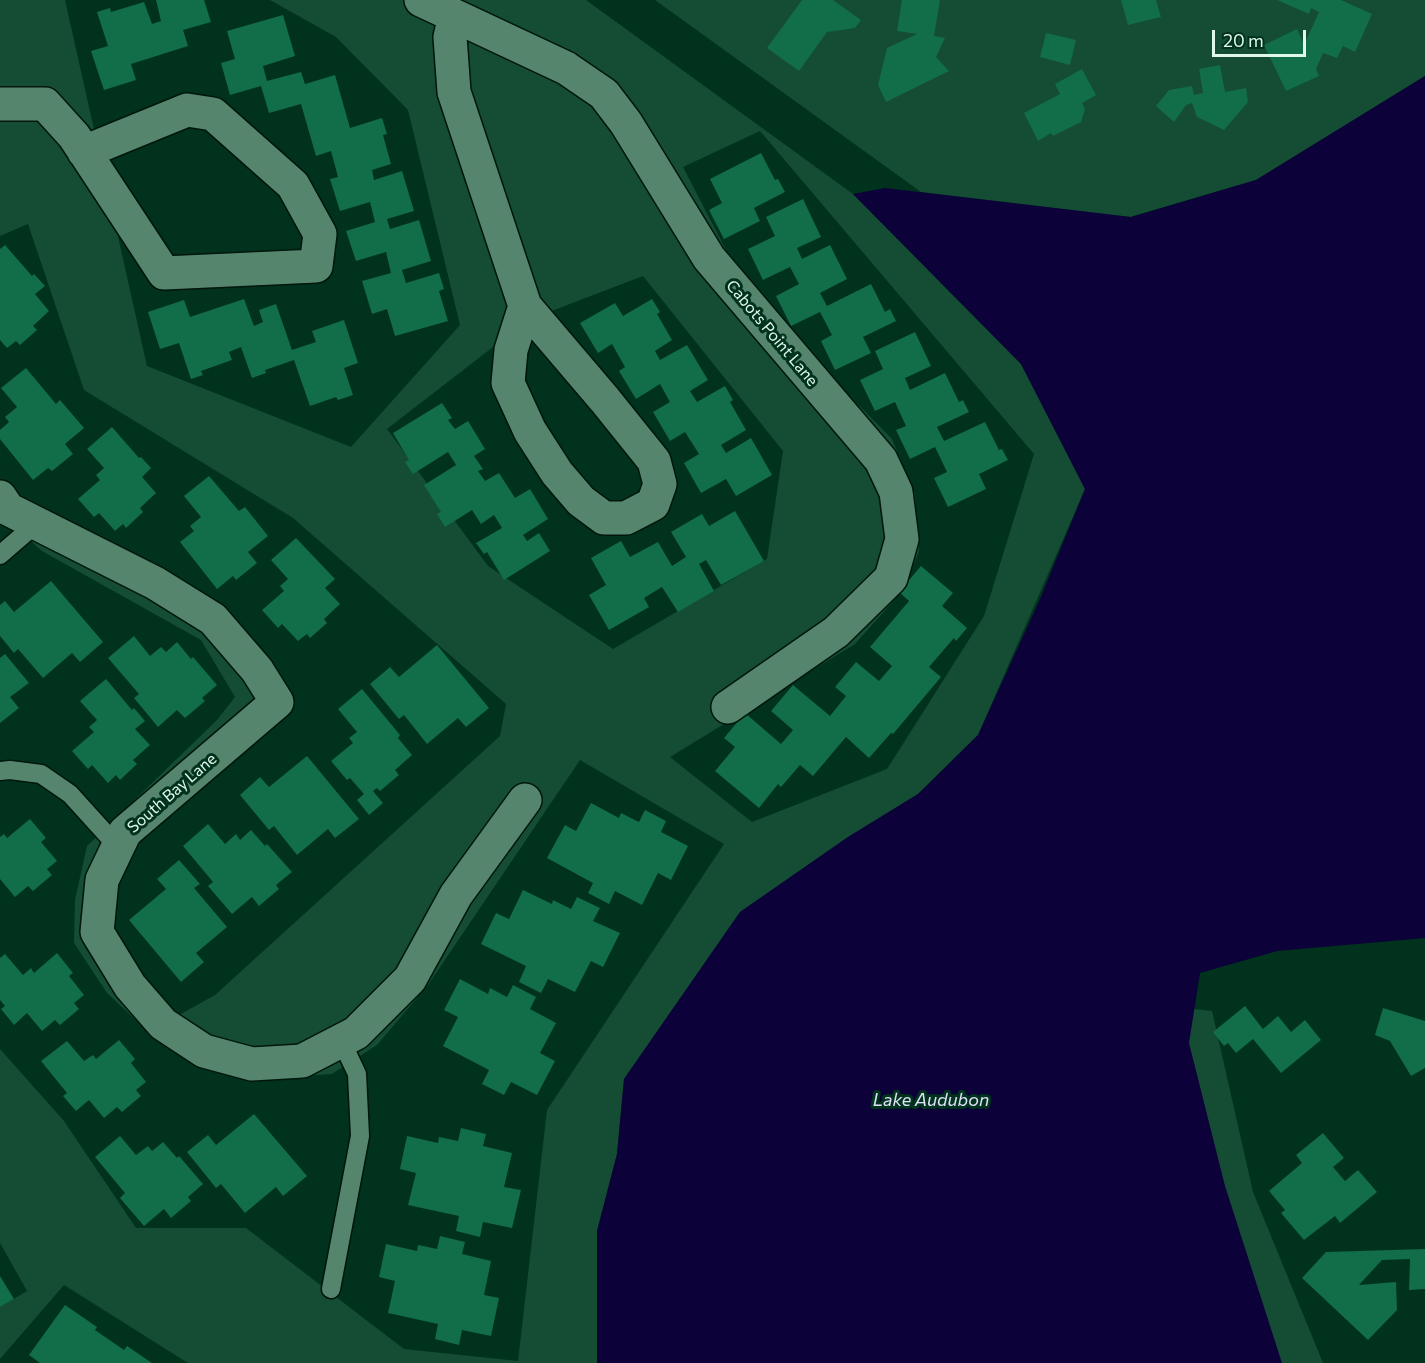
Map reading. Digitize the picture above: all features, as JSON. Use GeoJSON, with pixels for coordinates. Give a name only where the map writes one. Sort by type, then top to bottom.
{"type":"FeatureCollection","features":[{"type":"Feature","properties":{"kind":"street","name":"Cabots Point Lane"},"geometry":{"type":"LineString","coordinates":[[421,0],[566,68],[604,94],[626,123],[709,258],[881,460],[896,492],[902,538],[891,578],[836,632],[728,707]]}},
{"type":"Feature","properties":{"kind":"street"},"geometry":{"type":"LineString","coordinates":[[455,16],[450,37],[454,92],[525,306],[654,461],[660,484],[653,504],[626,518],[604,518],[581,501],[557,473],[530,430],[508,383],[511,350],[525,306]]}},
{"type":"Feature","properties":{"kind":"street"},"geometry":{"type":"LineString","coordinates":[[0,104],[45,104],[74,136],[84,152],[164,273],[316,266],[320,234],[293,185],[213,114],[187,110],[84,152]]}},
{"type":"Feature","properties":{"kind":"street","name":"South Bay Lane"},"geometry":{"type":"LineString","coordinates":[[0,497],[8,508],[155,583],[213,620],[257,670],[277,702],[125,832],[102,880],[97,932],[130,986],[163,1024],[204,1051],[252,1064],[302,1060],[356,1033],[410,979],[456,895],[525,800]]}},
{"type":"Feature","properties":{"kind":"lane"},"geometry":{"type":"LineString","coordinates":[[0,555],[37,523]]}},
{"type":"Feature","properties":{"kind":"lane"},"geometry":{"type":"LineString","coordinates":[[0,771],[41,774],[70,795],[118,847]]}},
{"type":"Feature","properties":{"kind":"lane"},"geometry":{"type":"LineString","coordinates":[[331,1289],[360,1136],[357,1074],[341,1040]]}},
{"type":"Feature","properties":{"kind":"green space"},"geometry":{"type":"Polygon","coordinates":[[[0,0],[65,0],[147,366],[351,447],[460,325],[408,110],[336,37],[270,0],[586,0],[853,194],[1021,364],[1085,489],[978,735],[918,794],[848,837],[740,912],[624,1079],[617,1154],[597,1231],[597,1363],[188,1363],[64,1285],[0,1359],[0,1307],[27,1291],[0,1243],[0,1049],[64,1121],[136,1228],[246,1228],[404,1349],[518,1361],[547,1110],[724,844],[580,760],[428,985],[377,1045],[332,1074],[259,1079],[151,1034],[107,993],[74,943],[75,900],[87,846],[217,720],[235,697],[201,640],[42,551],[0,513],[213,619],[277,702],[125,832],[97,932],[163,1024],[215,995],[500,736],[506,704],[293,518],[84,390],[28,224],[0,236],[0,0]],[[760,131],[683,167],[726,250],[838,384],[892,439],[915,494],[919,551],[904,589],[855,644],[670,757],[752,822],[887,769],[984,616],[1034,454],[760,131]],[[643,276],[528,320],[387,429],[488,566],[613,649],[767,559],[783,451],[643,276]]]}},
{"type":"Feature","properties":{"kind":"green space"},"geometry":{"type":"Polygon","coordinates":[[[655,0],[1425,0],[1425,76],[1256,180],[1130,217],[921,192],[655,0]]]}},
{"type":"Feature","properties":{"kind":"green space"},"geometry":{"type":"Polygon","coordinates":[[[1157,1005],[1212,1011],[1253,1192],[1323,1363],[1264,1363],[1157,1005]]]}},
{"type":"Feature","properties":{"kind":"water","name":"Lake Audubon"},"geometry":{"type":"Polygon","coordinates":[[[1425,76],[1425,938],[1277,951],[1200,973],[1189,1043],[1225,1186],[1282,1363],[597,1363],[597,1231],[617,1154],[624,1079],[740,912],[848,837],[918,794],[978,735],[1040,599],[1085,489],[1021,364],[853,194],[885,188],[1131,217],[1256,180],[1425,76]]]}},
{"type":"Feature","properties":{"kind":"building"},"geometry":{"type":"Polygon","coordinates":[[[156,0],[204,0],[211,22],[183,30],[188,46],[131,64],[136,80],[104,90],[91,51],[108,46],[97,12],[110,8],[111,12],[144,2],[152,24],[161,21],[156,0]]]}},
{"type":"Feature","properties":{"kind":"building"},"geometry":{"type":"Polygon","coordinates":[[[802,0],[833,0],[861,20],[855,28],[827,32],[799,71],[767,48],[802,0]]]}},
{"type":"Feature","properties":{"kind":"building"},"geometry":{"type":"Polygon","coordinates":[[[902,0],[940,0],[934,36],[945,38],[936,57],[949,71],[886,102],[878,85],[887,48],[917,34],[897,31],[902,0]]]}},
{"type":"Feature","properties":{"kind":"building"},"geometry":{"type":"Polygon","coordinates":[[[1121,0],[1156,0],[1161,17],[1128,25],[1121,0]]]}},
{"type":"Feature","properties":{"kind":"building"},"geometry":{"type":"Polygon","coordinates":[[[1277,0],[1341,0],[1372,14],[1355,52],[1343,46],[1337,58],[1323,53],[1316,69],[1319,76],[1286,91],[1264,45],[1297,29],[1304,45],[1319,12],[1311,8],[1309,14],[1277,0]]]}},
{"type":"Feature","properties":{"kind":"building"},"geometry":{"type":"Polygon","coordinates":[[[283,15],[295,56],[263,66],[267,81],[301,72],[305,84],[335,75],[350,128],[382,118],[387,134],[383,135],[391,164],[372,170],[374,180],[402,171],[414,211],[387,219],[390,229],[419,220],[431,261],[402,270],[406,283],[439,273],[444,289],[439,291],[448,321],[395,336],[387,309],[372,314],[362,281],[391,273],[386,252],[356,261],[346,231],[375,222],[370,202],[340,211],[330,179],[338,177],[331,151],[316,156],[301,104],[269,113],[261,86],[230,95],[221,63],[235,59],[227,31],[283,15]]]}},
{"type":"Feature","properties":{"kind":"building"},"geometry":{"type":"Polygon","coordinates":[[[1046,33],[1076,40],[1070,65],[1040,57],[1046,33]]]}},
{"type":"Feature","properties":{"kind":"building"},"geometry":{"type":"Polygon","coordinates":[[[1220,65],[1225,92],[1246,88],[1248,102],[1224,130],[1197,117],[1192,103],[1186,105],[1174,122],[1156,106],[1169,90],[1192,86],[1194,95],[1203,93],[1199,69],[1220,65]]]}},
{"type":"Feature","properties":{"kind":"building"},"geometry":{"type":"Polygon","coordinates":[[[1082,69],[1096,95],[1082,103],[1085,109],[1081,122],[1053,136],[1051,133],[1038,141],[1024,113],[1060,94],[1055,84],[1082,69]]]}},
{"type":"Feature","properties":{"kind":"building"},"geometry":{"type":"Polygon","coordinates":[[[761,153],[775,180],[778,179],[785,192],[754,208],[760,221],[724,239],[709,210],[722,203],[710,179],[761,153]]]}},
{"type":"Feature","properties":{"kind":"building"},"geometry":{"type":"Polygon","coordinates":[[[803,199],[821,237],[797,248],[802,259],[830,245],[847,279],[820,293],[827,306],[871,284],[885,312],[890,309],[896,321],[863,337],[871,353],[835,370],[821,341],[832,335],[820,312],[791,326],[776,296],[799,284],[790,267],[763,280],[748,249],[775,236],[766,217],[803,199]]]}},
{"type":"Feature","properties":{"kind":"building"},"geometry":{"type":"Polygon","coordinates":[[[5,245],[32,276],[34,274],[45,286],[35,294],[49,311],[33,326],[37,330],[20,345],[16,341],[7,348],[0,340],[0,249],[5,245]]]}},
{"type":"Feature","properties":{"kind":"building"},"geometry":{"type":"Polygon","coordinates":[[[244,299],[254,326],[263,322],[259,310],[276,304],[292,350],[316,342],[312,331],[344,320],[358,363],[344,368],[353,395],[338,400],[336,397],[310,406],[294,360],[265,370],[266,373],[252,378],[241,347],[229,352],[232,360],[201,371],[203,375],[191,379],[179,343],[160,349],[148,312],[184,300],[190,317],[244,299]]]}},
{"type":"Feature","properties":{"kind":"building"},"geometry":{"type":"Polygon","coordinates":[[[652,299],[660,312],[657,314],[672,340],[655,351],[660,360],[687,345],[708,380],[690,391],[697,402],[725,386],[733,400],[730,402],[746,430],[721,445],[726,453],[751,438],[772,475],[736,496],[726,479],[701,493],[684,463],[699,454],[685,432],[670,441],[653,412],[670,402],[660,384],[636,399],[619,371],[625,367],[612,344],[598,353],[580,323],[615,303],[623,316],[652,299]]]}},
{"type":"Feature","properties":{"kind":"building"},"geometry":{"type":"Polygon","coordinates":[[[915,332],[931,366],[905,378],[910,390],[945,373],[959,402],[963,400],[969,412],[937,427],[944,441],[985,422],[999,450],[1002,449],[1008,460],[979,474],[986,489],[948,507],[934,478],[947,472],[935,447],[910,459],[896,430],[906,426],[895,402],[875,411],[860,380],[883,369],[875,351],[915,332]]]}},
{"type":"Feature","properties":{"kind":"building"},"geometry":{"type":"Polygon","coordinates":[[[26,368],[56,404],[60,400],[84,428],[65,444],[73,454],[52,471],[48,468],[33,480],[0,439],[0,430],[9,422],[5,417],[17,407],[1,388],[26,368]]]}},
{"type":"Feature","properties":{"kind":"building"},"geometry":{"type":"Polygon","coordinates":[[[442,403],[452,418],[448,420],[455,429],[468,421],[485,449],[474,456],[483,469],[478,471],[485,481],[499,473],[515,498],[530,489],[548,519],[523,535],[527,541],[539,533],[550,551],[504,580],[487,552],[484,554],[476,543],[502,528],[494,515],[481,524],[472,510],[445,527],[437,514],[441,512],[424,485],[456,465],[448,452],[413,474],[405,462],[409,460],[393,433],[442,403]]]}},
{"type":"Feature","properties":{"kind":"building"},"geometry":{"type":"Polygon","coordinates":[[[112,427],[139,458],[141,457],[151,468],[142,477],[156,493],[140,508],[143,512],[126,528],[123,524],[115,531],[99,513],[94,517],[78,499],[100,480],[96,475],[104,468],[87,449],[112,427]]]}},
{"type":"Feature","properties":{"kind":"building"},"geometry":{"type":"Polygon","coordinates":[[[209,476],[239,511],[245,507],[268,536],[248,552],[257,563],[236,580],[233,576],[217,589],[180,542],[194,531],[190,526],[201,517],[184,496],[209,476]]]}},
{"type":"Feature","properties":{"kind":"building"},"geometry":{"type":"Polygon","coordinates":[[[735,511],[764,561],[721,585],[706,560],[699,564],[714,591],[678,612],[662,587],[644,598],[649,607],[609,630],[589,595],[606,585],[591,558],[621,541],[630,557],[658,542],[672,566],[686,557],[671,532],[702,514],[709,526],[735,511]]]}},
{"type":"Feature","properties":{"kind":"building"},"geometry":{"type":"Polygon","coordinates":[[[296,538],[335,579],[325,588],[340,604],[324,619],[327,623],[310,638],[307,634],[298,641],[282,624],[278,628],[262,610],[284,591],[280,586],[288,579],[271,560],[296,538]]]}},
{"type":"Feature","properties":{"kind":"building"},"geometry":{"type":"Polygon","coordinates":[[[921,566],[953,593],[942,606],[967,628],[956,641],[954,638],[929,667],[941,677],[893,734],[891,733],[869,758],[846,737],[813,776],[800,765],[781,787],[778,784],[759,808],[715,771],[735,747],[724,738],[745,713],[781,744],[793,730],[771,711],[793,685],[830,716],[846,696],[835,687],[856,662],[879,681],[892,666],[870,647],[909,601],[899,592],[921,566]]]}},
{"type":"Feature","properties":{"kind":"building"},"geometry":{"type":"Polygon","coordinates":[[[51,581],[103,642],[80,662],[72,653],[43,678],[18,649],[14,653],[0,636],[0,605],[5,601],[14,612],[51,581]]]}},
{"type":"Feature","properties":{"kind":"building"},"geometry":{"type":"Polygon","coordinates":[[[134,636],[150,656],[161,647],[166,652],[177,642],[217,685],[202,698],[205,701],[185,718],[177,710],[158,727],[134,698],[139,694],[108,658],[134,636]]]}},
{"type":"Feature","properties":{"kind":"building"},"geometry":{"type":"Polygon","coordinates":[[[437,645],[489,708],[466,727],[458,718],[427,744],[404,715],[399,719],[370,684],[390,667],[399,677],[437,645]]]}},
{"type":"Feature","properties":{"kind":"building"},"geometry":{"type":"Polygon","coordinates":[[[5,654],[29,683],[10,697],[19,708],[0,723],[0,658],[5,654]]]}},
{"type":"Feature","properties":{"kind":"building"},"geometry":{"type":"Polygon","coordinates":[[[106,679],[132,710],[134,708],[145,721],[135,729],[150,745],[133,760],[137,764],[120,780],[116,775],[108,783],[92,765],[88,769],[72,751],[94,732],[89,727],[97,720],[80,701],[106,679]]]}},
{"type":"Feature","properties":{"kind":"building"},"geometry":{"type":"Polygon","coordinates":[[[362,689],[400,735],[398,738],[412,755],[395,770],[399,775],[380,791],[377,788],[373,791],[383,803],[369,815],[357,800],[364,794],[350,778],[347,780],[331,761],[353,743],[349,738],[357,732],[338,709],[362,689]]]}},
{"type":"Feature","properties":{"kind":"building"},"geometry":{"type":"Polygon","coordinates":[[[307,756],[359,819],[335,838],[328,829],[297,855],[274,826],[269,830],[240,795],[260,777],[269,787],[307,756]]]}},
{"type":"Feature","properties":{"kind":"building"},"geometry":{"type":"Polygon","coordinates":[[[591,803],[619,818],[621,813],[639,822],[645,810],[666,821],[661,832],[688,846],[671,880],[658,873],[642,905],[615,891],[609,904],[588,893],[593,883],[547,858],[565,825],[576,831],[591,803]]]}},
{"type":"Feature","properties":{"kind":"building"},"geometry":{"type":"Polygon","coordinates":[[[30,819],[46,838],[41,842],[57,861],[47,869],[52,875],[33,891],[28,886],[15,897],[0,879],[0,837],[4,834],[7,838],[30,819]]]}},
{"type":"Feature","properties":{"kind":"building"},"geometry":{"type":"Polygon","coordinates":[[[208,824],[225,844],[236,834],[240,840],[251,830],[292,872],[276,885],[279,889],[259,906],[252,897],[232,914],[208,886],[213,882],[183,846],[208,824]]]}},
{"type":"Feature","properties":{"kind":"building"},"geometry":{"type":"Polygon","coordinates":[[[179,860],[200,884],[194,888],[227,927],[196,953],[204,962],[181,982],[129,920],[166,889],[157,879],[179,860]]]}},
{"type":"Feature","properties":{"kind":"building"},"geometry":{"type":"Polygon","coordinates":[[[523,890],[552,904],[553,900],[571,909],[577,897],[600,908],[593,921],[620,933],[603,967],[591,961],[575,992],[548,979],[541,993],[519,982],[526,966],[481,944],[496,913],[509,919],[523,890]]]}},
{"type":"Feature","properties":{"kind":"building"},"geometry":{"type":"Polygon","coordinates":[[[57,953],[73,973],[69,976],[84,995],[74,1003],[79,1009],[60,1025],[55,1020],[42,1031],[27,1013],[14,1025],[1,1009],[5,1006],[0,1000],[0,958],[5,954],[23,975],[31,968],[34,973],[57,953]]]}},
{"type":"Feature","properties":{"kind":"building"},"geometry":{"type":"Polygon","coordinates":[[[460,979],[488,994],[490,988],[507,997],[513,985],[536,997],[530,1009],[556,1023],[540,1053],[555,1061],[537,1095],[511,1082],[504,1095],[482,1084],[489,1070],[443,1046],[458,1017],[444,1010],[460,979]]]}},
{"type":"Feature","properties":{"kind":"building"},"geometry":{"type":"Polygon","coordinates":[[[1245,1006],[1263,1029],[1278,1016],[1291,1032],[1305,1020],[1321,1040],[1281,1073],[1253,1039],[1236,1053],[1228,1043],[1224,1046],[1213,1032],[1245,1006]]]}},
{"type":"Feature","properties":{"kind":"building"},"geometry":{"type":"Polygon","coordinates":[[[1383,1008],[1425,1021],[1425,1068],[1411,1076],[1390,1041],[1375,1035],[1383,1008]]]}},
{"type":"Feature","properties":{"kind":"building"},"geometry":{"type":"Polygon","coordinates":[[[119,1040],[135,1059],[131,1063],[146,1082],[136,1090],[141,1096],[122,1112],[117,1107],[104,1118],[89,1100],[76,1111],[63,1096],[67,1093],[41,1061],[67,1041],[84,1061],[93,1055],[96,1059],[119,1040]]]}},
{"type":"Feature","properties":{"kind":"building"},"geometry":{"type":"Polygon","coordinates":[[[254,1114],[307,1176],[283,1196],[276,1187],[245,1213],[221,1184],[216,1188],[187,1152],[208,1135],[216,1145],[254,1114]]]}},
{"type":"Feature","properties":{"kind":"building"},"geometry":{"type":"Polygon","coordinates":[[[461,1128],[486,1134],[483,1146],[512,1153],[504,1187],[521,1190],[512,1228],[483,1222],[480,1237],[456,1231],[459,1216],[408,1205],[416,1173],[400,1169],[407,1136],[438,1143],[439,1137],[458,1141],[461,1128]]]}},
{"type":"Feature","properties":{"kind":"building"},"geometry":{"type":"Polygon","coordinates":[[[1323,1133],[1344,1158],[1333,1167],[1345,1181],[1358,1170],[1377,1192],[1340,1223],[1335,1216],[1304,1240],[1281,1213],[1285,1210],[1269,1191],[1302,1163],[1296,1155],[1323,1133]]]}},
{"type":"Feature","properties":{"kind":"building"},"geometry":{"type":"Polygon","coordinates":[[[120,1136],[136,1155],[148,1146],[152,1151],[163,1142],[177,1158],[179,1156],[203,1184],[188,1197],[191,1201],[171,1218],[164,1209],[144,1226],[120,1198],[125,1193],[95,1157],[120,1136]]]}},
{"type":"Feature","properties":{"kind":"building"},"geometry":{"type":"Polygon","coordinates":[[[440,1236],[465,1242],[462,1254],[491,1261],[484,1295],[499,1298],[491,1336],[462,1330],[459,1345],[435,1339],[438,1324],[388,1313],[395,1281],[379,1277],[386,1244],[417,1251],[418,1245],[437,1249],[440,1236]]]}},
{"type":"Feature","properties":{"kind":"building"},"geometry":{"type":"Polygon","coordinates":[[[1425,1249],[1425,1289],[1409,1290],[1410,1259],[1382,1260],[1359,1285],[1396,1282],[1397,1310],[1368,1340],[1302,1278],[1326,1252],[1425,1249]]]}},
{"type":"Feature","properties":{"kind":"building"},"geometry":{"type":"Polygon","coordinates":[[[0,1276],[14,1299],[0,1307],[0,1276]]]}},
{"type":"Feature","properties":{"kind":"building"},"geometry":{"type":"Polygon","coordinates":[[[65,1305],[97,1327],[95,1330],[124,1350],[127,1346],[152,1363],[40,1363],[29,1355],[65,1305]]]}}]}
